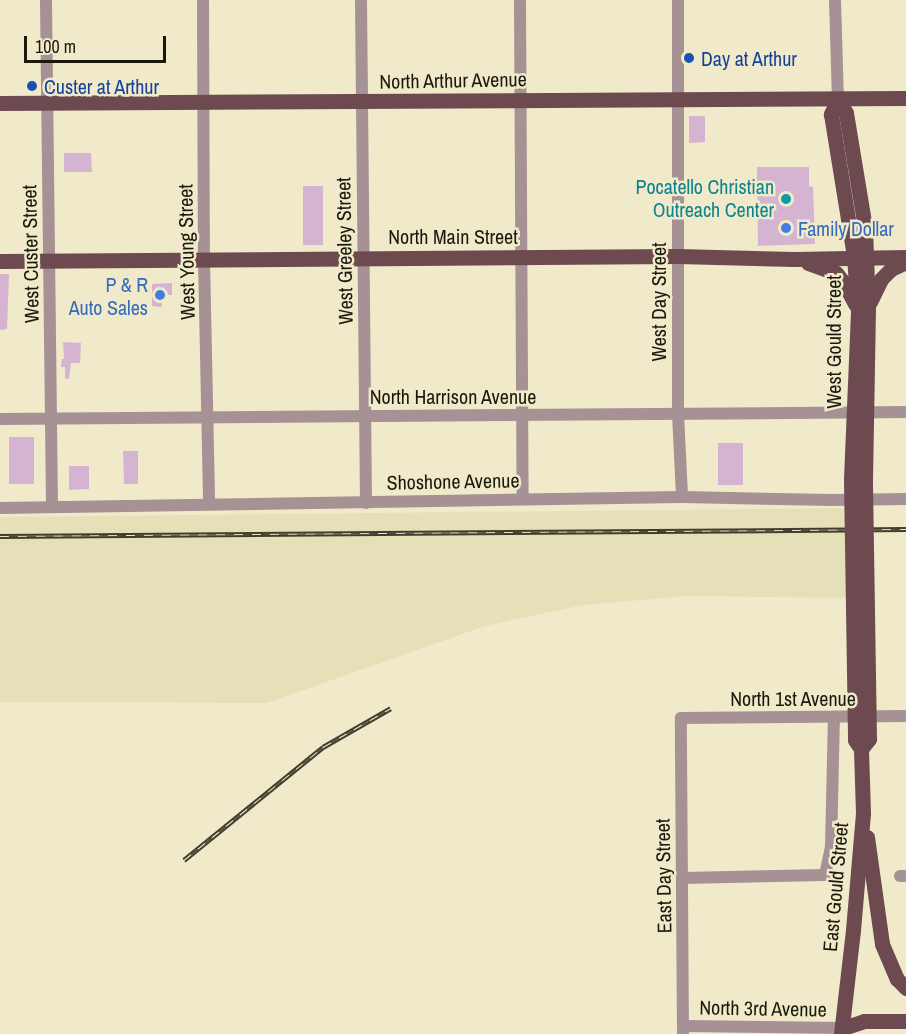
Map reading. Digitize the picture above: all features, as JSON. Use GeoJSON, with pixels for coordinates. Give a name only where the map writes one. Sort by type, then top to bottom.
{"type":"FeatureCollection","features":[{"type":"Feature","properties":{"kind":"main road","name":"North Arthur Avenue"},"geometry":{"type":"LineString","coordinates":[[0,104],[906,98]]}},
{"type":"Feature","properties":{"kind":"main road","name":"West Gould Street"},"geometry":{"type":"LineString","coordinates":[[838,99],[831,114],[861,256],[863,310],[858,480]]}},
{"type":"Feature","properties":{"kind":"main road","name":"North Main Street"},"geometry":{"type":"LineString","coordinates":[[0,261],[678,256],[794,259],[861,256],[906,257]]}},
{"type":"Feature","properties":{"kind":"main road"},"geometry":{"type":"LineString","coordinates":[[794,259],[827,267],[836,273],[863,310],[881,279],[891,269],[906,262]]}},
{"type":"Feature","properties":{"kind":"main road","name":"East Gould Street"},"geometry":{"type":"LineString","coordinates":[[843,1032],[863,813],[861,749],[855,740],[858,480]]}},
{"type":"Feature","properties":{"kind":"main road"},"geometry":{"type":"LineString","coordinates":[[863,813],[882,944],[889,965],[897,979],[906,988]]}},
{"type":"Feature","properties":{"kind":"main road"},"geometry":{"type":"LineString","coordinates":[[843,1032],[864,1022],[906,1021]]}},
{"type":"Feature","properties":{"kind":"main road"},"geometry":{"type":"LineString","coordinates":[[843,1032],[859,1034]]}},
{"type":"Feature","properties":{"kind":"street","name":"West Custer Street"},"geometry":{"type":"LineString","coordinates":[[46,0],[52,507]]}},
{"type":"Feature","properties":{"kind":"street","name":"West Young Street"},"geometry":{"type":"LineString","coordinates":[[203,0],[204,259],[209,503]]}},
{"type":"Feature","properties":{"kind":"street","name":"West Greeley Street"},"geometry":{"type":"LineString","coordinates":[[361,0],[360,102],[366,502]]}},
{"type":"Feature","properties":{"kind":"street"},"geometry":{"type":"LineString","coordinates":[[520,0],[523,257],[520,335],[523,499]]}},
{"type":"Feature","properties":{"kind":"street","name":"West Day Street"},"geometry":{"type":"LineString","coordinates":[[678,0],[676,98],[678,414],[682,497]]}},
{"type":"Feature","properties":{"kind":"street","name":"West Gould Street"},"geometry":{"type":"LineString","coordinates":[[835,0],[838,99]]}},
{"type":"Feature","properties":{"kind":"street","name":"North Harrison Avenue"},"geometry":{"type":"LineString","coordinates":[[0,419],[906,412]]}},
{"type":"Feature","properties":{"kind":"street","name":"Shoshone Avenue"},"geometry":{"type":"LineString","coordinates":[[0,508],[682,497],[906,499]]}},
{"type":"Feature","properties":{"kind":"street","name":"North 1st Avenue"},"geometry":{"type":"LineString","coordinates":[[681,718],[906,716]]}},
{"type":"Feature","properties":{"kind":"street"},"geometry":{"type":"LineString","coordinates":[[682,879],[825,875],[831,848],[834,717]]}},
{"type":"Feature","properties":{"kind":"street","name":"East Day Street"},"geometry":{"type":"LineString","coordinates":[[681,718],[683,1030]]}},
{"type":"Feature","properties":{"kind":"street","name":"North 3rd Avenue"},"geometry":{"type":"LineString","coordinates":[[683,1030],[843,1032]]}},
{"type":"Feature","properties":{"kind":"shaded area"},"geometry":{"type":"Polygon","coordinates":[[[852,508],[853,598],[690,596],[583,605],[485,626],[267,703],[0,702],[0,517],[852,508]]]}},
{"type":"Feature","properties":{"kind":"building"},"geometry":{"type":"Polygon","coordinates":[[[689,116],[705,116],[705,142],[689,143],[689,116]]]}},
{"type":"Feature","properties":{"kind":"building"},"geometry":{"type":"Polygon","coordinates":[[[64,153],[91,153],[92,172],[64,172],[64,153]]]}},
{"type":"Feature","properties":{"kind":"building"},"geometry":{"type":"Polygon","coordinates":[[[757,167],[809,167],[809,186],[813,187],[815,244],[758,246],[757,167]]]}},
{"type":"Feature","properties":{"kind":"building"},"geometry":{"type":"Polygon","coordinates":[[[303,186],[323,186],[323,245],[303,245],[303,186]]]}},
{"type":"Feature","properties":{"kind":"building"},"geometry":{"type":"Polygon","coordinates":[[[0,274],[9,274],[7,329],[0,330],[0,274]]]}},
{"type":"Feature","properties":{"kind":"building","name":"P & R Auto Sales"},"geometry":{"type":"Polygon","coordinates":[[[172,283],[172,295],[162,295],[162,307],[152,306],[152,284],[172,283]]]}},
{"type":"Feature","properties":{"kind":"building"},"geometry":{"type":"Polygon","coordinates":[[[63,342],[81,343],[80,363],[71,363],[69,379],[65,378],[65,367],[61,367],[62,359],[64,359],[63,342]]]}},
{"type":"Feature","properties":{"kind":"building"},"geometry":{"type":"Polygon","coordinates":[[[9,437],[34,437],[34,484],[9,484],[9,437]]]}},
{"type":"Feature","properties":{"kind":"building"},"geometry":{"type":"Polygon","coordinates":[[[718,443],[743,443],[743,485],[718,485],[718,443]]]}},
{"type":"Feature","properties":{"kind":"building"},"geometry":{"type":"Polygon","coordinates":[[[123,451],[138,451],[138,484],[124,484],[123,451]]]}},
{"type":"Feature","properties":{"kind":"building"},"geometry":{"type":"Polygon","coordinates":[[[69,466],[89,466],[89,489],[69,490],[69,466]]]}},
{"type":"Feature","properties":{"kind":"railway"},"geometry":{"type":"LineString","coordinates":[[0,536],[906,529]]}},
{"type":"Feature","properties":{"kind":"railway"},"geometry":{"type":"LineString","coordinates":[[184,860],[323,747],[391,708]]}},
{"type":"Feature","properties":{"kind":"place","name":"Day at Arthur"},"geometry":{"type":"Point","coordinates":[689,58]}},
{"type":"Feature","properties":{"kind":"place","name":"Custer at Arthur"},"geometry":{"type":"Point","coordinates":[32,86]}},
{"type":"Feature","properties":{"kind":"place","name":"Pocatello Christian Outreach Center"},"geometry":{"type":"Point","coordinates":[786,199]}},
{"type":"Feature","properties":{"kind":"place","name":"Family Dollar"},"geometry":{"type":"Point","coordinates":[786,228]}},
{"type":"Feature","properties":{"kind":"place","name":"P & R Auto Sales"},"geometry":{"type":"Point","coordinates":[160,295]}}]}
